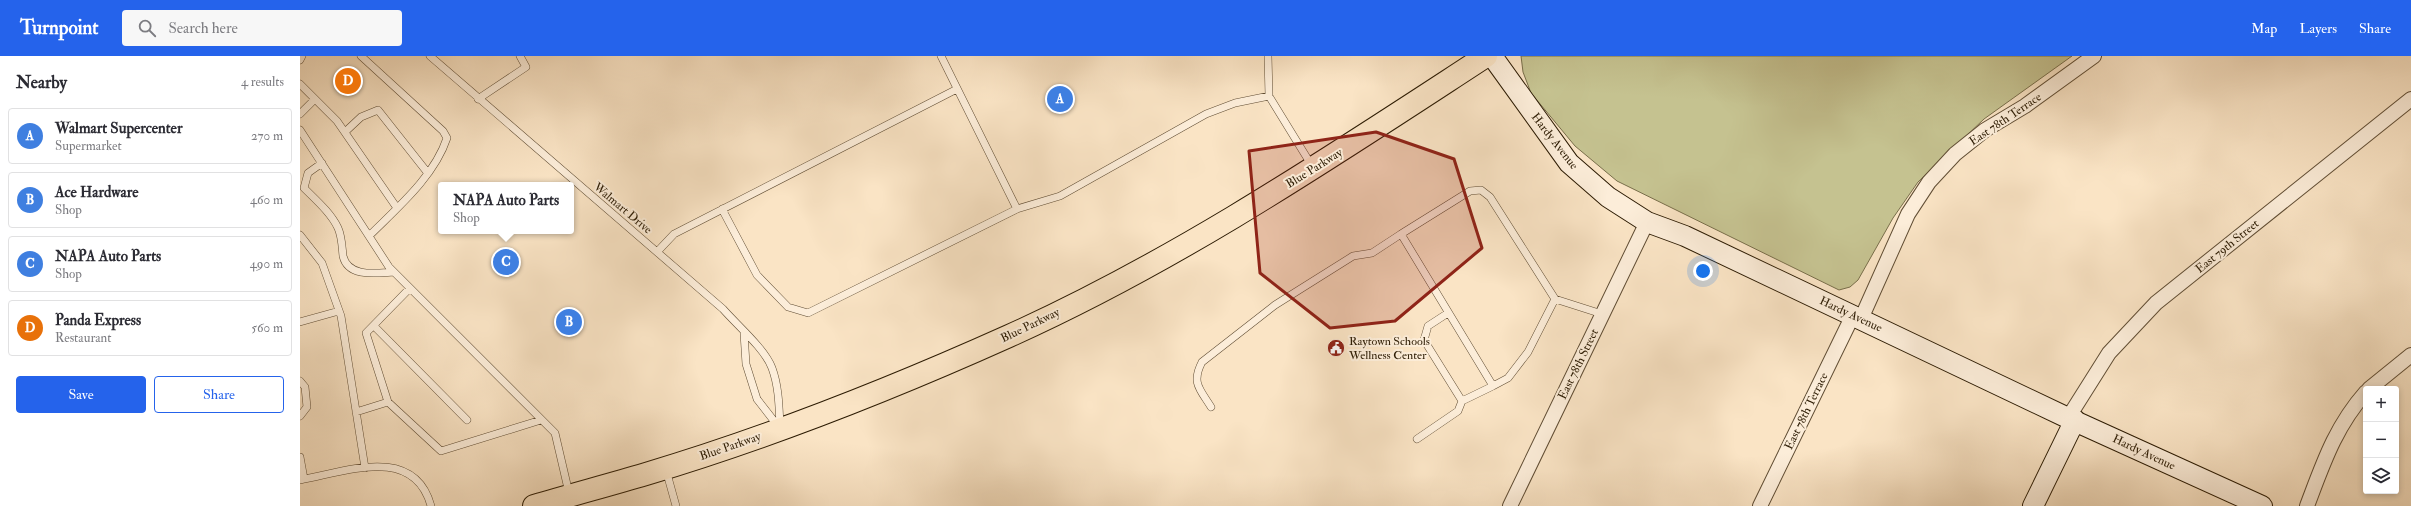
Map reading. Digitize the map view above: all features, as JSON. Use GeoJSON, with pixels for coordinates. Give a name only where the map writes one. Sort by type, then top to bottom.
{"type":"FeatureCollection","features":[{"type":"Feature","properties":{"kind":"highway","name":"Blue Parkway"},"geometry":{"type":"LineString","coordinates":[[534,506],[665,468],[780,429],[900,383],[1011,335],[1112,284],[1217,228],[1314,168],[1486,56]]}},
{"type":"Feature","properties":{"kind":"street","name":"Hardy Avenue"},"geometry":{"type":"LineString","coordinates":[[1492,56],[1569,163],[1608,197],[1647,222],[1685,236],[2072,419],[2262,506]]}},
{"type":"Feature","properties":{"kind":"street","name":"East 78th Terrace"},"geometry":{"type":"LineString","coordinates":[[1760,506],[1908,214],[1929,182],[1955,154],[1984,130],[2026,106],[2094,56]]}},
{"type":"Feature","properties":{"kind":"street","name":"East 79th Street"},"geometry":{"type":"LineString","coordinates":[[2032,506],[2072,419],[2109,353],[2156,302],[2411,99]]}},
{"type":"Feature","properties":{"kind":"street","name":"East 78th Street"},"geometry":{"type":"LineString","coordinates":[[1510,506],[1647,222]]}},
{"type":"Feature","properties":{"kind":"street"},"geometry":{"type":"LineString","coordinates":[[2373,386],[2411,355]]}},
{"type":"Feature","properties":{"kind":"street"},"geometry":{"type":"LineString","coordinates":[[2307,506],[2333,438],[2352,408],[2363,395]]}},
{"type":"Feature","properties":{"kind":"lane"},"geometry":{"type":"LineString","coordinates":[[300,60],[302,56]]}},
{"type":"Feature","properties":{"kind":"lane"},"geometry":{"type":"LineString","coordinates":[[361,56],[443,130],[446,138],[440,154],[427,172],[397,208],[369,236]]}},
{"type":"Feature","properties":{"kind":"lane","name":"Walmart Drive"},"geometry":{"type":"LineString","coordinates":[[430,56],[723,309],[744,333],[761,349],[772,367],[777,390],[780,429]]}},
{"type":"Feature","properties":{"kind":"lane"},"geometry":{"type":"LineString","coordinates":[[478,99],[526,67],[520,56]]}},
{"type":"Feature","properties":{"kind":"lane"},"geometry":{"type":"LineString","coordinates":[[941,56],[956,89],[1017,209]]}},
{"type":"Feature","properties":{"kind":"lane"},"geometry":{"type":"LineString","coordinates":[[1268,56],[1269,96],[1314,168]]}},
{"type":"Feature","properties":{"kind":"lane"},"geometry":{"type":"LineString","coordinates":[[300,84],[337,121],[397,208]]}},
{"type":"Feature","properties":{"kind":"lane"},"geometry":{"type":"LineString","coordinates":[[657,252],[674,234],[956,89]]}},
{"type":"Feature","properties":{"kind":"lane"},"geometry":{"type":"LineString","coordinates":[[722,209],[757,275],[788,308],[808,314],[1017,209],[1060,196],[1206,114],[1235,103],[1269,96]]}},
{"type":"Feature","properties":{"kind":"lane"},"geometry":{"type":"LineString","coordinates":[[300,114],[315,99]]}},
{"type":"Feature","properties":{"kind":"lane"},"geometry":{"type":"LineString","coordinates":[[345,132],[361,117],[378,110],[427,172]]}},
{"type":"Feature","properties":{"kind":"lane"},"geometry":{"type":"LineString","coordinates":[[300,130],[393,272],[555,433],[570,495]]}},
{"type":"Feature","properties":{"kind":"lane"},"geometry":{"type":"LineString","coordinates":[[322,163],[308,173],[304,188],[327,213],[338,229],[344,257],[348,266],[357,271],[370,273],[393,272]]}},
{"type":"Feature","properties":{"kind":"lane"},"geometry":{"type":"LineString","coordinates":[[1211,407],[1196,383],[1196,373],[1202,362],[1275,305],[1354,256],[1372,253],[1470,190],[1481,190],[1490,197],[1555,299],[1602,314]]}},
{"type":"Feature","properties":{"kind":"lane"},"geometry":{"type":"LineString","coordinates":[[1401,234],[1493,386]]}},
{"type":"Feature","properties":{"kind":"lane"},"geometry":{"type":"LineString","coordinates":[[300,235],[322,263],[339,311],[365,468]]}},
{"type":"Feature","properties":{"kind":"lane"},"geometry":{"type":"LineString","coordinates":[[410,288],[366,333],[388,402],[441,451],[541,420]]}},
{"type":"Feature","properties":{"kind":"lane"},"geometry":{"type":"LineString","coordinates":[[1416,439],[1458,410],[1462,401],[1508,378],[1528,352],[1555,299]]}},
{"type":"Feature","properties":{"kind":"lane"},"geometry":{"type":"LineString","coordinates":[[300,322],[339,311]]}},
{"type":"Feature","properties":{"kind":"lane"},"geometry":{"type":"LineString","coordinates":[[1448,313],[1428,326],[1424,340],[1462,401]]}},
{"type":"Feature","properties":{"kind":"lane"},"geometry":{"type":"LineString","coordinates":[[374,326],[467,420]]}},
{"type":"Feature","properties":{"kind":"lane"},"geometry":{"type":"LineString","coordinates":[[744,333],[746,364],[757,399],[780,429]]}},
{"type":"Feature","properties":{"kind":"lane"},"geometry":{"type":"LineString","coordinates":[[300,381],[305,387],[307,407],[300,416]]}},
{"type":"Feature","properties":{"kind":"lane"},"geometry":{"type":"LineString","coordinates":[[356,412],[388,402]]}},
{"type":"Feature","properties":{"kind":"lane"},"geometry":{"type":"LineString","coordinates":[[300,457],[302,480],[365,468],[387,466],[395,467],[415,478],[424,488],[431,506]]}},
{"type":"Feature","properties":{"kind":"lane"},"geometry":{"type":"LineString","coordinates":[[665,468],[676,506]]}},
{"type":"Feature","properties":{"kind":"highlighted area"},"geometry":{"type":"Polygon","coordinates":[[[1376,132],[1454,159],[1482,248],[1395,321],[1330,328],[1260,273],[1249,151],[1376,132]]]}},
{"type":"Feature","properties":{"kind":"shaded area"},"geometry":{"type":"Polygon","coordinates":[[[1521,56],[2072,56],[1984,119],[1918,182],[1893,218],[1858,280],[1850,287],[1839,290],[1617,181],[1575,146],[1531,93],[1523,72],[1521,56]]]}},
{"type":"Feature","properties":{"kind":"place","name":"Panda Express"},"geometry":{"type":"Point","coordinates":[348,81]}},
{"type":"Feature","properties":{"kind":"place","name":"Walmart Supercenter"},"geometry":{"type":"Point","coordinates":[1060,99]}},
{"type":"Feature","properties":{"kind":"place","name":"NAPA Auto Parts"},"geometry":{"type":"Point","coordinates":[506,262]}},
{"type":"Feature","properties":{"kind":"place","name":"Ace Hardware"},"geometry":{"type":"Point","coordinates":[569,322]}},
{"type":"Feature","properties":{"kind":"place","name":"Raytown Schools Wellness Center"},"geometry":{"type":"Point","coordinates":[1336,348]}}]}
